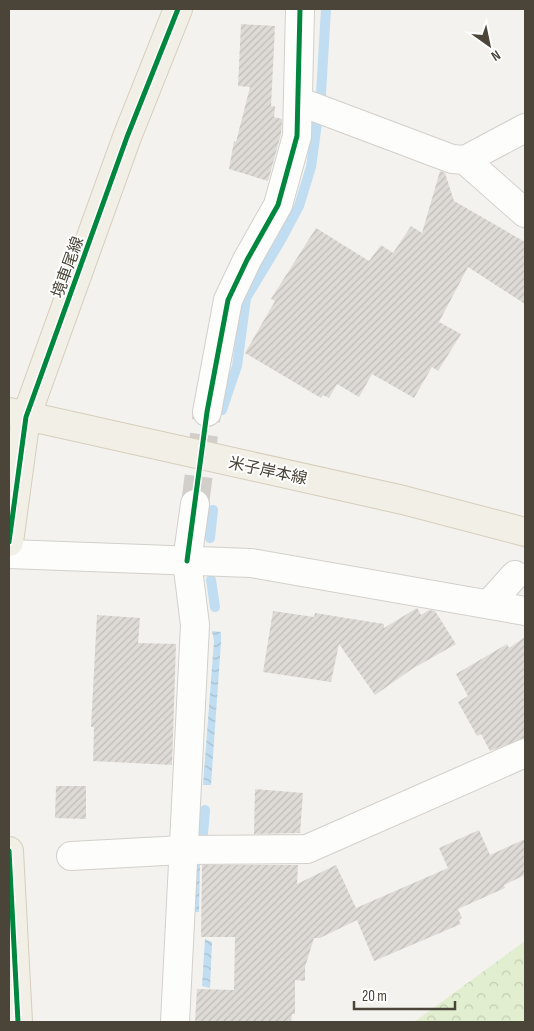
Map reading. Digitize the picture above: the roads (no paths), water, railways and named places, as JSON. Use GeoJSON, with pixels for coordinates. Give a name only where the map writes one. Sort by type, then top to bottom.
{"type":"FeatureCollection","features":[{"type":"Feature","properties":{"kind":"main road","name":"境車尾線"},"geometry":{"type":"LineString","coordinates":[[9,542],[17,415],[178,9]]}},
{"type":"Feature","properties":{"kind":"main road","name":"米子岸本線"},"geometry":{"type":"LineString","coordinates":[[17,415],[402,500],[525,532]]}},
{"type":"Feature","properties":{"kind":"main road"},"geometry":{"type":"LineString","coordinates":[[9,851],[18,1022]]}},
{"type":"Feature","properties":{"kind":"street"},"geometry":{"type":"LineString","coordinates":[[207,412],[228,300],[247,260],[278,205],[297,136],[311,106],[300,9]]}},
{"type":"Feature","properties":{"kind":"street"},"geometry":{"type":"LineString","coordinates":[[311,106],[452,159],[466,160],[525,128]]}},
{"type":"Feature","properties":{"kind":"street"},"geometry":{"type":"LineString","coordinates":[[466,160],[525,213]]}},
{"type":"Feature","properties":{"kind":"street"},"geometry":{"type":"LineString","coordinates":[[175,1022],[195,625],[187,561],[195,504]]}},
{"type":"Feature","properties":{"kind":"street"},"geometry":{"type":"LineString","coordinates":[[9,554],[251,563],[525,611]]}},
{"type":"Feature","properties":{"kind":"street"},"geometry":{"type":"LineString","coordinates":[[489,604],[515,575]]}},
{"type":"Feature","properties":{"kind":"street"},"geometry":{"type":"LineString","coordinates":[[71,856],[183,850],[307,849],[525,753]]}},
{"type":"Feature","properties":{"kind":"water"},"geometry":{"type":"Polygon","coordinates":[[[212,631],[221,632],[221,642],[211,785],[203,785],[214,641],[212,631]]]}},
{"type":"Feature","properties":{"kind":"water"},"geometry":{"type":"Polygon","coordinates":[[[194,860],[200,862],[199,912],[194,912],[194,860]]]}},
{"type":"Feature","properties":{"kind":"water"},"geometry":{"type":"Polygon","coordinates":[[[205,939],[212,942],[210,988],[202,986],[205,939]]]}},
{"type":"Feature","properties":{"kind":"waterway"},"geometry":{"type":"LineString","coordinates":[[222,410],[237,366],[246,298],[299,206],[311,167],[321,94],[326,9]]}},
{"type":"Feature","properties":{"kind":"waterway"},"geometry":{"type":"LineString","coordinates":[[210,538],[213,510]]}},
{"type":"Feature","properties":{"kind":"waterway"},"geometry":{"type":"LineString","coordinates":[[211,580],[215,607]]}},
{"type":"Feature","properties":{"kind":"waterway"},"geometry":{"type":"LineString","coordinates":[[203,834],[205,810]]}},
{"type":"Feature","properties":{"kind":"tunnel"},"geometry":{"type":"LineString","coordinates":[[195,504],[207,412]]}}]}
